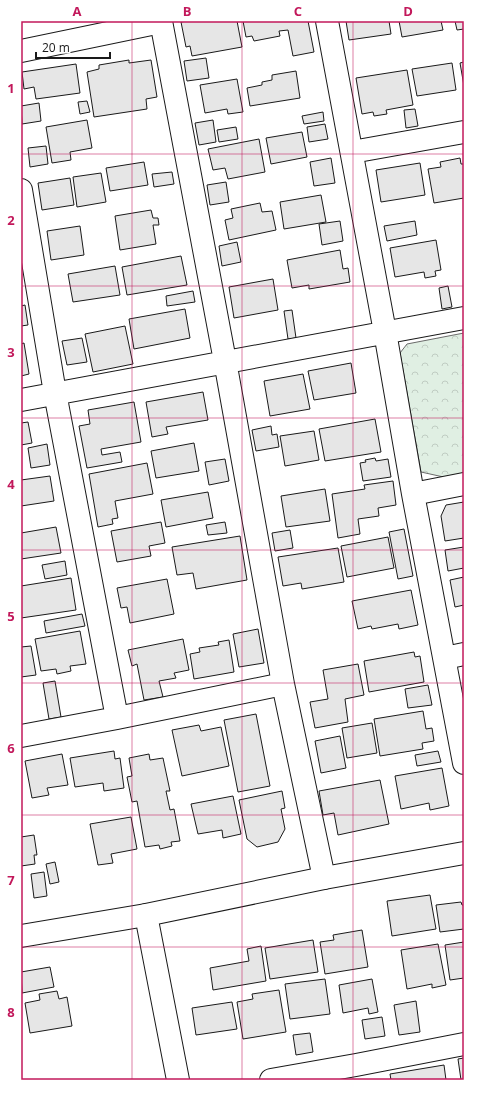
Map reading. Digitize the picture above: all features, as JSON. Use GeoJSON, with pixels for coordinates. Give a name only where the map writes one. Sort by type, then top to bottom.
{"type":"FeatureCollection","features":[{"type":"Feature","properties":{"kind":"street"},"geometry":{"type":"LineString","coordinates":[[327,21],[385,332],[413,494],[454,656],[464,763]]}},
{"type":"Feature","properties":{"kind":"street"},"geometry":{"type":"LineString","coordinates":[[21,51],[161,22],[225,362],[283,684],[324,878]]}},
{"type":"Feature","properties":{"kind":"street"},"geometry":{"type":"LineString","coordinates":[[352,152],[464,132]]}},
{"type":"Feature","properties":{"kind":"street"},"geometry":{"type":"LineString","coordinates":[[21,190],[55,393],[117,718]]}},
{"type":"Feature","properties":{"kind":"street"},"geometry":{"type":"LineString","coordinates":[[21,400],[464,318]]}},
{"type":"Feature","properties":{"kind":"street"},"geometry":{"type":"LineString","coordinates":[[413,494],[464,484]]}},
{"type":"Feature","properties":{"kind":"street"},"geometry":{"type":"LineString","coordinates":[[21,736],[283,684]]}},
{"type":"Feature","properties":{"kind":"street"},"geometry":{"type":"LineString","coordinates":[[21,936],[146,915],[324,878],[464,853]]}},
{"type":"Feature","properties":{"kind":"street"},"geometry":{"type":"LineString","coordinates":[[146,915],[178,1080]]}},
{"type":"Feature","properties":{"kind":"street"},"geometry":{"type":"LineString","coordinates":[[271,1080],[357,1072],[464,1044]]}},
{"type":"Feature","properties":{"kind":"green space"},"geometry":{"type":"Polygon","coordinates":[[[464,333],[464,475],[448,478],[421,472],[400,353],[407,344],[464,333]]]}},
{"type":"Feature","properties":{"kind":"building"},"geometry":{"type":"Polygon","coordinates":[[[237,21],[242,47],[192,56],[190,46],[186,47],[181,22],[237,21]]]}},
{"type":"Feature","properties":{"kind":"building"},"geometry":{"type":"Polygon","coordinates":[[[243,21],[308,21],[314,52],[293,56],[288,30],[279,31],[280,36],[254,41],[252,36],[246,37],[243,21]]]}},
{"type":"Feature","properties":{"kind":"building"},"geometry":{"type":"Polygon","coordinates":[[[346,21],[389,21],[391,34],[349,40],[346,21]]]}},
{"type":"Feature","properties":{"kind":"building"},"geometry":{"type":"Polygon","coordinates":[[[399,21],[441,21],[443,30],[402,37],[399,21]]]}},
{"type":"Feature","properties":{"kind":"building"},"geometry":{"type":"Polygon","coordinates":[[[455,21],[464,21],[464,29],[457,30],[455,21]]]}},
{"type":"Feature","properties":{"kind":"building"},"geometry":{"type":"Polygon","coordinates":[[[206,58],[209,78],[187,81],[184,61],[206,58]]]}},
{"type":"Feature","properties":{"kind":"building"},"geometry":{"type":"Polygon","coordinates":[[[129,60],[129,63],[151,60],[157,97],[146,99],[147,109],[94,117],[87,72],[99,69],[99,65],[129,60]]]}},
{"type":"Feature","properties":{"kind":"building"},"geometry":{"type":"Polygon","coordinates":[[[464,62],[464,86],[460,63],[464,62]]]}},
{"type":"Feature","properties":{"kind":"building"},"geometry":{"type":"Polygon","coordinates":[[[452,63],[456,90],[417,96],[412,69],[452,63]]]}},
{"type":"Feature","properties":{"kind":"building"},"geometry":{"type":"Polygon","coordinates":[[[76,64],[80,93],[36,99],[34,87],[24,89],[22,72],[76,64]]]}},
{"type":"Feature","properties":{"kind":"building"},"geometry":{"type":"Polygon","coordinates":[[[407,70],[413,105],[386,110],[387,114],[374,116],[373,112],[362,114],[356,78],[407,70]]]}},
{"type":"Feature","properties":{"kind":"building"},"geometry":{"type":"Polygon","coordinates":[[[296,71],[300,98],[250,106],[247,88],[262,85],[262,82],[272,80],[272,75],[296,71]]]}},
{"type":"Feature","properties":{"kind":"building"},"geometry":{"type":"Polygon","coordinates":[[[237,79],[243,112],[228,114],[227,109],[205,113],[200,85],[237,79]]]}},
{"type":"Feature","properties":{"kind":"building"},"geometry":{"type":"Polygon","coordinates":[[[87,101],[90,112],[80,114],[78,102],[87,101]]]}},
{"type":"Feature","properties":{"kind":"building"},"geometry":{"type":"Polygon","coordinates":[[[39,103],[41,121],[22,124],[21,106],[39,103]]]}},
{"type":"Feature","properties":{"kind":"building"},"geometry":{"type":"Polygon","coordinates":[[[415,109],[418,126],[406,128],[404,110],[415,109]]]}},
{"type":"Feature","properties":{"kind":"building"},"geometry":{"type":"Polygon","coordinates":[[[323,112],[324,121],[304,124],[302,116],[323,112]]]}},
{"type":"Feature","properties":{"kind":"building"},"geometry":{"type":"Polygon","coordinates":[[[87,120],[92,148],[70,152],[71,160],[52,163],[46,127],[87,120]]]}},
{"type":"Feature","properties":{"kind":"building"},"geometry":{"type":"Polygon","coordinates":[[[213,120],[216,142],[199,145],[195,123],[213,120]]]}},
{"type":"Feature","properties":{"kind":"building"},"geometry":{"type":"Polygon","coordinates":[[[325,124],[328,139],[309,142],[307,127],[325,124]]]}},
{"type":"Feature","properties":{"kind":"building"},"geometry":{"type":"Polygon","coordinates":[[[236,127],[238,139],[219,142],[217,130],[236,127]]]}},
{"type":"Feature","properties":{"kind":"building"},"geometry":{"type":"Polygon","coordinates":[[[302,132],[307,157],[271,164],[266,138],[302,132]]]}},
{"type":"Feature","properties":{"kind":"building"},"geometry":{"type":"Polygon","coordinates":[[[259,139],[265,172],[228,179],[225,168],[213,170],[208,149],[259,139]]]}},
{"type":"Feature","properties":{"kind":"building"},"geometry":{"type":"Polygon","coordinates":[[[46,146],[48,164],[30,167],[28,148],[46,146]]]}},
{"type":"Feature","properties":{"kind":"building"},"geometry":{"type":"Polygon","coordinates":[[[331,158],[335,183],[314,186],[310,162],[331,158]]]}},
{"type":"Feature","properties":{"kind":"building"},"geometry":{"type":"Polygon","coordinates":[[[460,158],[461,164],[464,164],[464,198],[434,203],[428,169],[441,167],[440,162],[460,158]]]}},
{"type":"Feature","properties":{"kind":"building"},"geometry":{"type":"Polygon","coordinates":[[[144,162],[148,185],[110,191],[106,168],[144,162]]]}},
{"type":"Feature","properties":{"kind":"building"},"geometry":{"type":"Polygon","coordinates":[[[420,163],[425,195],[381,202],[376,170],[420,163]]]}},
{"type":"Feature","properties":{"kind":"building"},"geometry":{"type":"Polygon","coordinates":[[[172,172],[174,184],[154,187],[152,174],[172,172]]]}},
{"type":"Feature","properties":{"kind":"building"},"geometry":{"type":"Polygon","coordinates":[[[101,173],[106,202],[77,207],[73,177],[101,173]]]}},
{"type":"Feature","properties":{"kind":"building"},"geometry":{"type":"Polygon","coordinates":[[[70,178],[74,205],[42,210],[38,183],[70,178]]]}},
{"type":"Feature","properties":{"kind":"building"},"geometry":{"type":"Polygon","coordinates":[[[226,182],[229,202],[210,205],[207,185],[226,182]]]}},
{"type":"Feature","properties":{"kind":"building"},"geometry":{"type":"Polygon","coordinates":[[[321,195],[326,222],[284,229],[280,202],[321,195]]]}},
{"type":"Feature","properties":{"kind":"building"},"geometry":{"type":"Polygon","coordinates":[[[260,203],[262,212],[272,211],[276,230],[229,240],[225,220],[233,218],[231,209],[260,203]]]}},
{"type":"Feature","properties":{"kind":"building"},"geometry":{"type":"Polygon","coordinates":[[[151,210],[153,218],[158,218],[159,225],[153,225],[156,244],[120,250],[115,216],[151,210]]]}},
{"type":"Feature","properties":{"kind":"building"},"geometry":{"type":"Polygon","coordinates":[[[340,221],[343,241],[322,245],[319,224],[340,221]]]}},
{"type":"Feature","properties":{"kind":"building"},"geometry":{"type":"Polygon","coordinates":[[[415,221],[417,235],[387,241],[384,226],[415,221]]]}},
{"type":"Feature","properties":{"kind":"building"},"geometry":{"type":"Polygon","coordinates":[[[80,226],[84,255],[51,260],[47,231],[80,226]]]}},
{"type":"Feature","properties":{"kind":"building"},"geometry":{"type":"Polygon","coordinates":[[[436,240],[441,270],[435,271],[436,276],[425,278],[424,272],[395,277],[390,248],[436,240]]]}},
{"type":"Feature","properties":{"kind":"building"},"geometry":{"type":"Polygon","coordinates":[[[237,242],[241,262],[222,266],[219,246],[237,242]]]}},
{"type":"Feature","properties":{"kind":"building"},"geometry":{"type":"Polygon","coordinates":[[[340,250],[343,269],[348,268],[350,282],[309,289],[309,285],[292,288],[287,260],[340,250]]]}},
{"type":"Feature","properties":{"kind":"building"},"geometry":{"type":"Polygon","coordinates":[[[181,256],[187,285],[127,295],[122,267],[181,256]]]}},
{"type":"Feature","properties":{"kind":"building"},"geometry":{"type":"Polygon","coordinates":[[[115,266],[120,295],[73,302],[68,274],[115,266]]]}},
{"type":"Feature","properties":{"kind":"building"},"geometry":{"type":"Polygon","coordinates":[[[273,279],[278,310],[234,318],[229,287],[273,279]]]}},
{"type":"Feature","properties":{"kind":"building"},"geometry":{"type":"Polygon","coordinates":[[[448,286],[452,307],[442,309],[439,288],[448,286]]]}},
{"type":"Feature","properties":{"kind":"building"},"geometry":{"type":"Polygon","coordinates":[[[193,291],[195,302],[167,306],[166,296],[193,291]]]}},
{"type":"Feature","properties":{"kind":"building"},"geometry":{"type":"Polygon","coordinates":[[[25,305],[28,325],[21,326],[21,306],[25,305]]]}},
{"type":"Feature","properties":{"kind":"building"},"geometry":{"type":"Polygon","coordinates":[[[185,309],[190,338],[134,349],[129,319],[185,309]]]}},
{"type":"Feature","properties":{"kind":"building"},"geometry":{"type":"Polygon","coordinates":[[[292,310],[296,338],[288,339],[284,311],[292,310]]]}},
{"type":"Feature","properties":{"kind":"building"},"geometry":{"type":"Polygon","coordinates":[[[125,326],[133,364],[93,372],[85,334],[125,326]]]}},
{"type":"Feature","properties":{"kind":"building"},"geometry":{"type":"Polygon","coordinates":[[[82,338],[87,362],[67,365],[62,341],[82,338]]]}},
{"type":"Feature","properties":{"kind":"building"},"geometry":{"type":"Polygon","coordinates":[[[24,343],[29,374],[21,376],[21,344],[24,343]]]}},
{"type":"Feature","properties":{"kind":"building"},"geometry":{"type":"Polygon","coordinates":[[[351,363],[356,393],[314,400],[308,371],[351,363]]]}},
{"type":"Feature","properties":{"kind":"building"},"geometry":{"type":"Polygon","coordinates":[[[303,374],[310,409],[270,416],[264,381],[303,374]]]}},
{"type":"Feature","properties":{"kind":"building"},"geometry":{"type":"Polygon","coordinates":[[[203,392],[208,420],[166,427],[168,434],[152,437],[146,402],[203,392]]]}},
{"type":"Feature","properties":{"kind":"building"},"geometry":{"type":"Polygon","coordinates":[[[134,402],[141,442],[101,449],[102,455],[120,452],[122,462],[87,468],[79,426],[90,424],[88,410],[134,402]]]}},
{"type":"Feature","properties":{"kind":"building"},"geometry":{"type":"Polygon","coordinates":[[[375,419],[381,452],[325,461],[319,429],[375,419]]]}},
{"type":"Feature","properties":{"kind":"building"},"geometry":{"type":"Polygon","coordinates":[[[28,422],[32,443],[21,445],[21,423],[28,422]]]}},
{"type":"Feature","properties":{"kind":"building"},"geometry":{"type":"Polygon","coordinates":[[[271,426],[272,435],[277,434],[279,447],[256,451],[252,430],[271,426]]]}},
{"type":"Feature","properties":{"kind":"building"},"geometry":{"type":"Polygon","coordinates":[[[314,431],[319,460],[285,466],[280,436],[314,431]]]}},
{"type":"Feature","properties":{"kind":"building"},"geometry":{"type":"Polygon","coordinates":[[[194,443],[199,471],[156,478],[151,451],[194,443]]]}},
{"type":"Feature","properties":{"kind":"building"},"geometry":{"type":"Polygon","coordinates":[[[47,444],[50,465],[31,468],[28,448],[47,444]]]}},
{"type":"Feature","properties":{"kind":"building"},"geometry":{"type":"Polygon","coordinates":[[[375,458],[376,461],[388,459],[391,477],[363,481],[360,463],[366,462],[365,460],[375,458]]]}},
{"type":"Feature","properties":{"kind":"building"},"geometry":{"type":"Polygon","coordinates":[[[225,459],[229,481],[209,485],[205,462],[225,459]]]}},
{"type":"Feature","properties":{"kind":"building"},"geometry":{"type":"Polygon","coordinates":[[[147,463],[153,494],[115,501],[118,518],[112,519],[113,524],[98,527],[89,474],[147,463]]]}},
{"type":"Feature","properties":{"kind":"building"},"geometry":{"type":"Polygon","coordinates":[[[50,476],[54,501],[21,506],[21,480],[50,476]]]}},
{"type":"Feature","properties":{"kind":"building"},"geometry":{"type":"Polygon","coordinates":[[[393,481],[396,505],[378,508],[379,516],[358,519],[360,534],[338,538],[332,494],[365,489],[364,485],[393,481]]]}},
{"type":"Feature","properties":{"kind":"building"},"geometry":{"type":"Polygon","coordinates":[[[325,489],[330,521],[286,527],[281,496],[325,489]]]}},
{"type":"Feature","properties":{"kind":"building"},"geometry":{"type":"Polygon","coordinates":[[[208,492],[213,518],[166,527],[161,500],[208,492]]]}},
{"type":"Feature","properties":{"kind":"building"},"geometry":{"type":"Polygon","coordinates":[[[464,502],[464,538],[445,541],[441,516],[446,505],[464,502]]]}},
{"type":"Feature","properties":{"kind":"building"},"geometry":{"type":"Polygon","coordinates":[[[161,522],[165,543],[149,546],[151,556],[117,562],[111,531],[161,522]]]}},
{"type":"Feature","properties":{"kind":"building"},"geometry":{"type":"Polygon","coordinates":[[[225,522],[227,533],[208,535],[206,525],[225,522]]]}},
{"type":"Feature","properties":{"kind":"building"},"geometry":{"type":"Polygon","coordinates":[[[56,527],[61,553],[21,559],[21,533],[56,527]]]}},
{"type":"Feature","properties":{"kind":"building"},"geometry":{"type":"Polygon","coordinates":[[[404,529],[413,576],[398,579],[389,532],[404,529]]]}},
{"type":"Feature","properties":{"kind":"building"},"geometry":{"type":"Polygon","coordinates":[[[290,530],[293,548],[275,551],[272,533],[290,530]]]}},
{"type":"Feature","properties":{"kind":"building"},"geometry":{"type":"Polygon","coordinates":[[[240,536],[247,580],[196,589],[193,573],[177,575],[172,547],[240,536]]]}},
{"type":"Feature","properties":{"kind":"building"},"geometry":{"type":"Polygon","coordinates":[[[388,537],[394,568],[347,577],[341,546],[388,537]]]}},
{"type":"Feature","properties":{"kind":"building"},"geometry":{"type":"Polygon","coordinates":[[[464,547],[464,568],[448,571],[445,550],[464,547]]]}},
{"type":"Feature","properties":{"kind":"building"},"geometry":{"type":"Polygon","coordinates":[[[338,548],[344,582],[302,589],[301,583],[283,586],[278,557],[338,548]]]}},
{"type":"Feature","properties":{"kind":"building"},"geometry":{"type":"Polygon","coordinates":[[[65,561],[67,575],[45,579],[42,565],[65,561]]]}},
{"type":"Feature","properties":{"kind":"building"},"geometry":{"type":"Polygon","coordinates":[[[464,577],[464,605],[455,607],[450,580],[464,577]]]}},
{"type":"Feature","properties":{"kind":"building"},"geometry":{"type":"Polygon","coordinates":[[[71,578],[76,610],[21,618],[21,586],[71,578]]]}},
{"type":"Feature","properties":{"kind":"building"},"geometry":{"type":"Polygon","coordinates":[[[167,579],[174,614],[130,623],[127,607],[121,608],[117,588],[167,579]]]}},
{"type":"Feature","properties":{"kind":"building"},"geometry":{"type":"Polygon","coordinates":[[[411,590],[418,625],[399,629],[398,624],[372,629],[371,626],[358,629],[352,601],[411,590]]]}},
{"type":"Feature","properties":{"kind":"building"},"geometry":{"type":"Polygon","coordinates":[[[82,614],[85,626],[46,633],[44,621],[82,614]]]}},
{"type":"Feature","properties":{"kind":"building"},"geometry":{"type":"Polygon","coordinates":[[[258,629],[264,663],[239,667],[233,634],[258,629]]]}},
{"type":"Feature","properties":{"kind":"building"},"geometry":{"type":"Polygon","coordinates":[[[80,631],[86,664],[70,666],[71,671],[57,674],[56,669],[41,671],[35,639],[80,631]]]}},
{"type":"Feature","properties":{"kind":"building"},"geometry":{"type":"Polygon","coordinates":[[[183,639],[189,670],[174,673],[176,678],[159,681],[163,697],[144,700],[137,664],[132,666],[128,650],[183,639]]]}},
{"type":"Feature","properties":{"kind":"building"},"geometry":{"type":"Polygon","coordinates":[[[229,640],[234,672],[194,679],[190,654],[200,652],[199,648],[219,645],[218,642],[229,640]]]}},
{"type":"Feature","properties":{"kind":"building"},"geometry":{"type":"Polygon","coordinates":[[[31,646],[36,675],[21,677],[21,647],[31,646]]]}},
{"type":"Feature","properties":{"kind":"building"},"geometry":{"type":"Polygon","coordinates":[[[414,652],[415,657],[420,656],[424,682],[369,692],[364,661],[414,652]]]}},
{"type":"Feature","properties":{"kind":"building"},"geometry":{"type":"Polygon","coordinates":[[[358,664],[364,695],[345,699],[348,722],[315,728],[310,702],[328,699],[323,670],[358,664]]]}},
{"type":"Feature","properties":{"kind":"building"},"geometry":{"type":"Polygon","coordinates":[[[55,681],[61,717],[49,719],[43,683],[55,681]]]}},
{"type":"Feature","properties":{"kind":"building"},"geometry":{"type":"Polygon","coordinates":[[[428,685],[432,705],[408,708],[405,689],[428,685]]]}},
{"type":"Feature","properties":{"kind":"building"},"geometry":{"type":"Polygon","coordinates":[[[423,711],[426,729],[432,728],[434,741],[422,743],[423,749],[380,756],[374,719],[423,711]]]}},
{"type":"Feature","properties":{"kind":"building"},"geometry":{"type":"Polygon","coordinates":[[[256,714],[270,786],[238,792],[224,720],[256,714]]]}},
{"type":"Feature","properties":{"kind":"building"},"geometry":{"type":"Polygon","coordinates":[[[372,723],[377,753],[347,758],[342,728],[372,723]]]}},
{"type":"Feature","properties":{"kind":"building"},"geometry":{"type":"Polygon","coordinates":[[[199,725],[201,731],[221,727],[229,766],[182,776],[172,730],[199,725]]]}},
{"type":"Feature","properties":{"kind":"building"},"geometry":{"type":"Polygon","coordinates":[[[340,736],[346,768],[321,773],[315,741],[340,736]]]}},
{"type":"Feature","properties":{"kind":"building"},"geometry":{"type":"Polygon","coordinates":[[[114,751],[115,759],[120,758],[124,788],[104,791],[103,783],[75,787],[70,758],[114,751]]]}},
{"type":"Feature","properties":{"kind":"building"},"geometry":{"type":"Polygon","coordinates":[[[438,751],[441,762],[417,766],[415,755],[438,751]]]}},
{"type":"Feature","properties":{"kind":"building"},"geometry":{"type":"Polygon","coordinates":[[[62,754],[68,785],[47,788],[49,795],[32,798],[25,761],[62,754]]]}},
{"type":"Feature","properties":{"kind":"building"},"geometry":{"type":"Polygon","coordinates":[[[149,754],[150,760],[163,758],[170,791],[166,791],[170,810],[174,809],[180,841],[171,842],[172,846],[160,849],[159,845],[145,847],[137,801],[132,802],[127,777],[132,776],[129,758],[149,754]]]}},
{"type":"Feature","properties":{"kind":"building"},"geometry":{"type":"Polygon","coordinates":[[[442,768],[449,806],[430,810],[429,803],[401,809],[395,776],[442,768]]]}},
{"type":"Feature","properties":{"kind":"building"},"geometry":{"type":"Polygon","coordinates":[[[380,780],[389,824],[338,835],[334,813],[323,815],[319,791],[380,780]]]}},
{"type":"Feature","properties":{"kind":"building"},"geometry":{"type":"Polygon","coordinates":[[[282,791],[285,808],[281,809],[285,829],[278,842],[257,847],[247,839],[239,800],[282,791]]]}},
{"type":"Feature","properties":{"kind":"building"},"geometry":{"type":"Polygon","coordinates":[[[233,796],[241,834],[223,838],[222,830],[198,834],[191,804],[233,796]]]}},
{"type":"Feature","properties":{"kind":"building"},"geometry":{"type":"Polygon","coordinates":[[[131,817],[137,849],[111,854],[113,863],[98,865],[90,824],[131,817]]]}},
{"type":"Feature","properties":{"kind":"building"},"geometry":{"type":"Polygon","coordinates":[[[34,835],[37,855],[34,855],[35,864],[21,866],[21,837],[34,835]]]}},
{"type":"Feature","properties":{"kind":"building"},"geometry":{"type":"Polygon","coordinates":[[[55,862],[59,882],[50,884],[46,864],[55,862]]]}},
{"type":"Feature","properties":{"kind":"building"},"geometry":{"type":"Polygon","coordinates":[[[44,872],[47,896],[34,898],[31,874],[44,872]]]}},
{"type":"Feature","properties":{"kind":"building"},"geometry":{"type":"Polygon","coordinates":[[[430,895],[436,929],[392,936],[387,901],[430,895]]]}},
{"type":"Feature","properties":{"kind":"building"},"geometry":{"type":"Polygon","coordinates":[[[461,902],[462,905],[464,905],[464,929],[440,932],[436,905],[461,902]]]}},
{"type":"Feature","properties":{"kind":"building"},"geometry":{"type":"Polygon","coordinates":[[[362,930],[368,967],[325,974],[320,942],[334,940],[333,935],[362,930]]]}},
{"type":"Feature","properties":{"kind":"building"},"geometry":{"type":"Polygon","coordinates":[[[313,940],[318,972],[270,979],[265,948],[313,940]]]}},
{"type":"Feature","properties":{"kind":"building"},"geometry":{"type":"Polygon","coordinates":[[[464,942],[464,978],[450,980],[445,945],[464,942]]]}},
{"type":"Feature","properties":{"kind":"building"},"geometry":{"type":"Polygon","coordinates":[[[438,944],[446,985],[432,988],[432,984],[407,989],[401,950],[438,944]]]}},
{"type":"Feature","properties":{"kind":"building"},"geometry":{"type":"Polygon","coordinates":[[[261,946],[266,981],[213,990],[210,968],[249,961],[247,949],[261,946]]]}},
{"type":"Feature","properties":{"kind":"building"},"geometry":{"type":"Polygon","coordinates":[[[50,967],[54,987],[22,993],[21,972],[50,967]]]}},
{"type":"Feature","properties":{"kind":"building"},"geometry":{"type":"Polygon","coordinates":[[[325,979],[330,1014],[290,1019],[285,984],[325,979]]]}},
{"type":"Feature","properties":{"kind":"building"},"geometry":{"type":"Polygon","coordinates":[[[372,979],[378,1012],[369,1014],[368,1008],[343,1013],[339,985],[372,979]]]}},
{"type":"Feature","properties":{"kind":"building"},"geometry":{"type":"Polygon","coordinates":[[[279,990],[286,1032],[243,1039],[237,1002],[253,999],[252,994],[279,990]]]}},
{"type":"Feature","properties":{"kind":"building"},"geometry":{"type":"Polygon","coordinates":[[[57,991],[59,999],[67,997],[72,1026],[30,1033],[25,1003],[40,1000],[39,994],[57,991]]]}},
{"type":"Feature","properties":{"kind":"building"},"geometry":{"type":"Polygon","coordinates":[[[416,1001],[420,1032],[399,1035],[394,1005],[416,1001]]]}},
{"type":"Feature","properties":{"kind":"building"},"geometry":{"type":"Polygon","coordinates":[[[232,1002],[237,1029],[196,1035],[192,1008],[232,1002]]]}},
{"type":"Feature","properties":{"kind":"building"},"geometry":{"type":"Polygon","coordinates":[[[382,1017],[385,1036],[365,1039],[362,1020],[382,1017]]]}},
{"type":"Feature","properties":{"kind":"building"},"geometry":{"type":"Polygon","coordinates":[[[310,1033],[313,1052],[296,1055],[293,1035],[310,1033]]]}},
{"type":"Feature","properties":{"kind":"building"},"geometry":{"type":"Polygon","coordinates":[[[464,1058],[464,1080],[461,1080],[458,1059],[464,1058]]]}},
{"type":"Feature","properties":{"kind":"building"},"geometry":{"type":"Polygon","coordinates":[[[444,1065],[446,1080],[391,1080],[390,1074],[444,1065]]]}}]}
